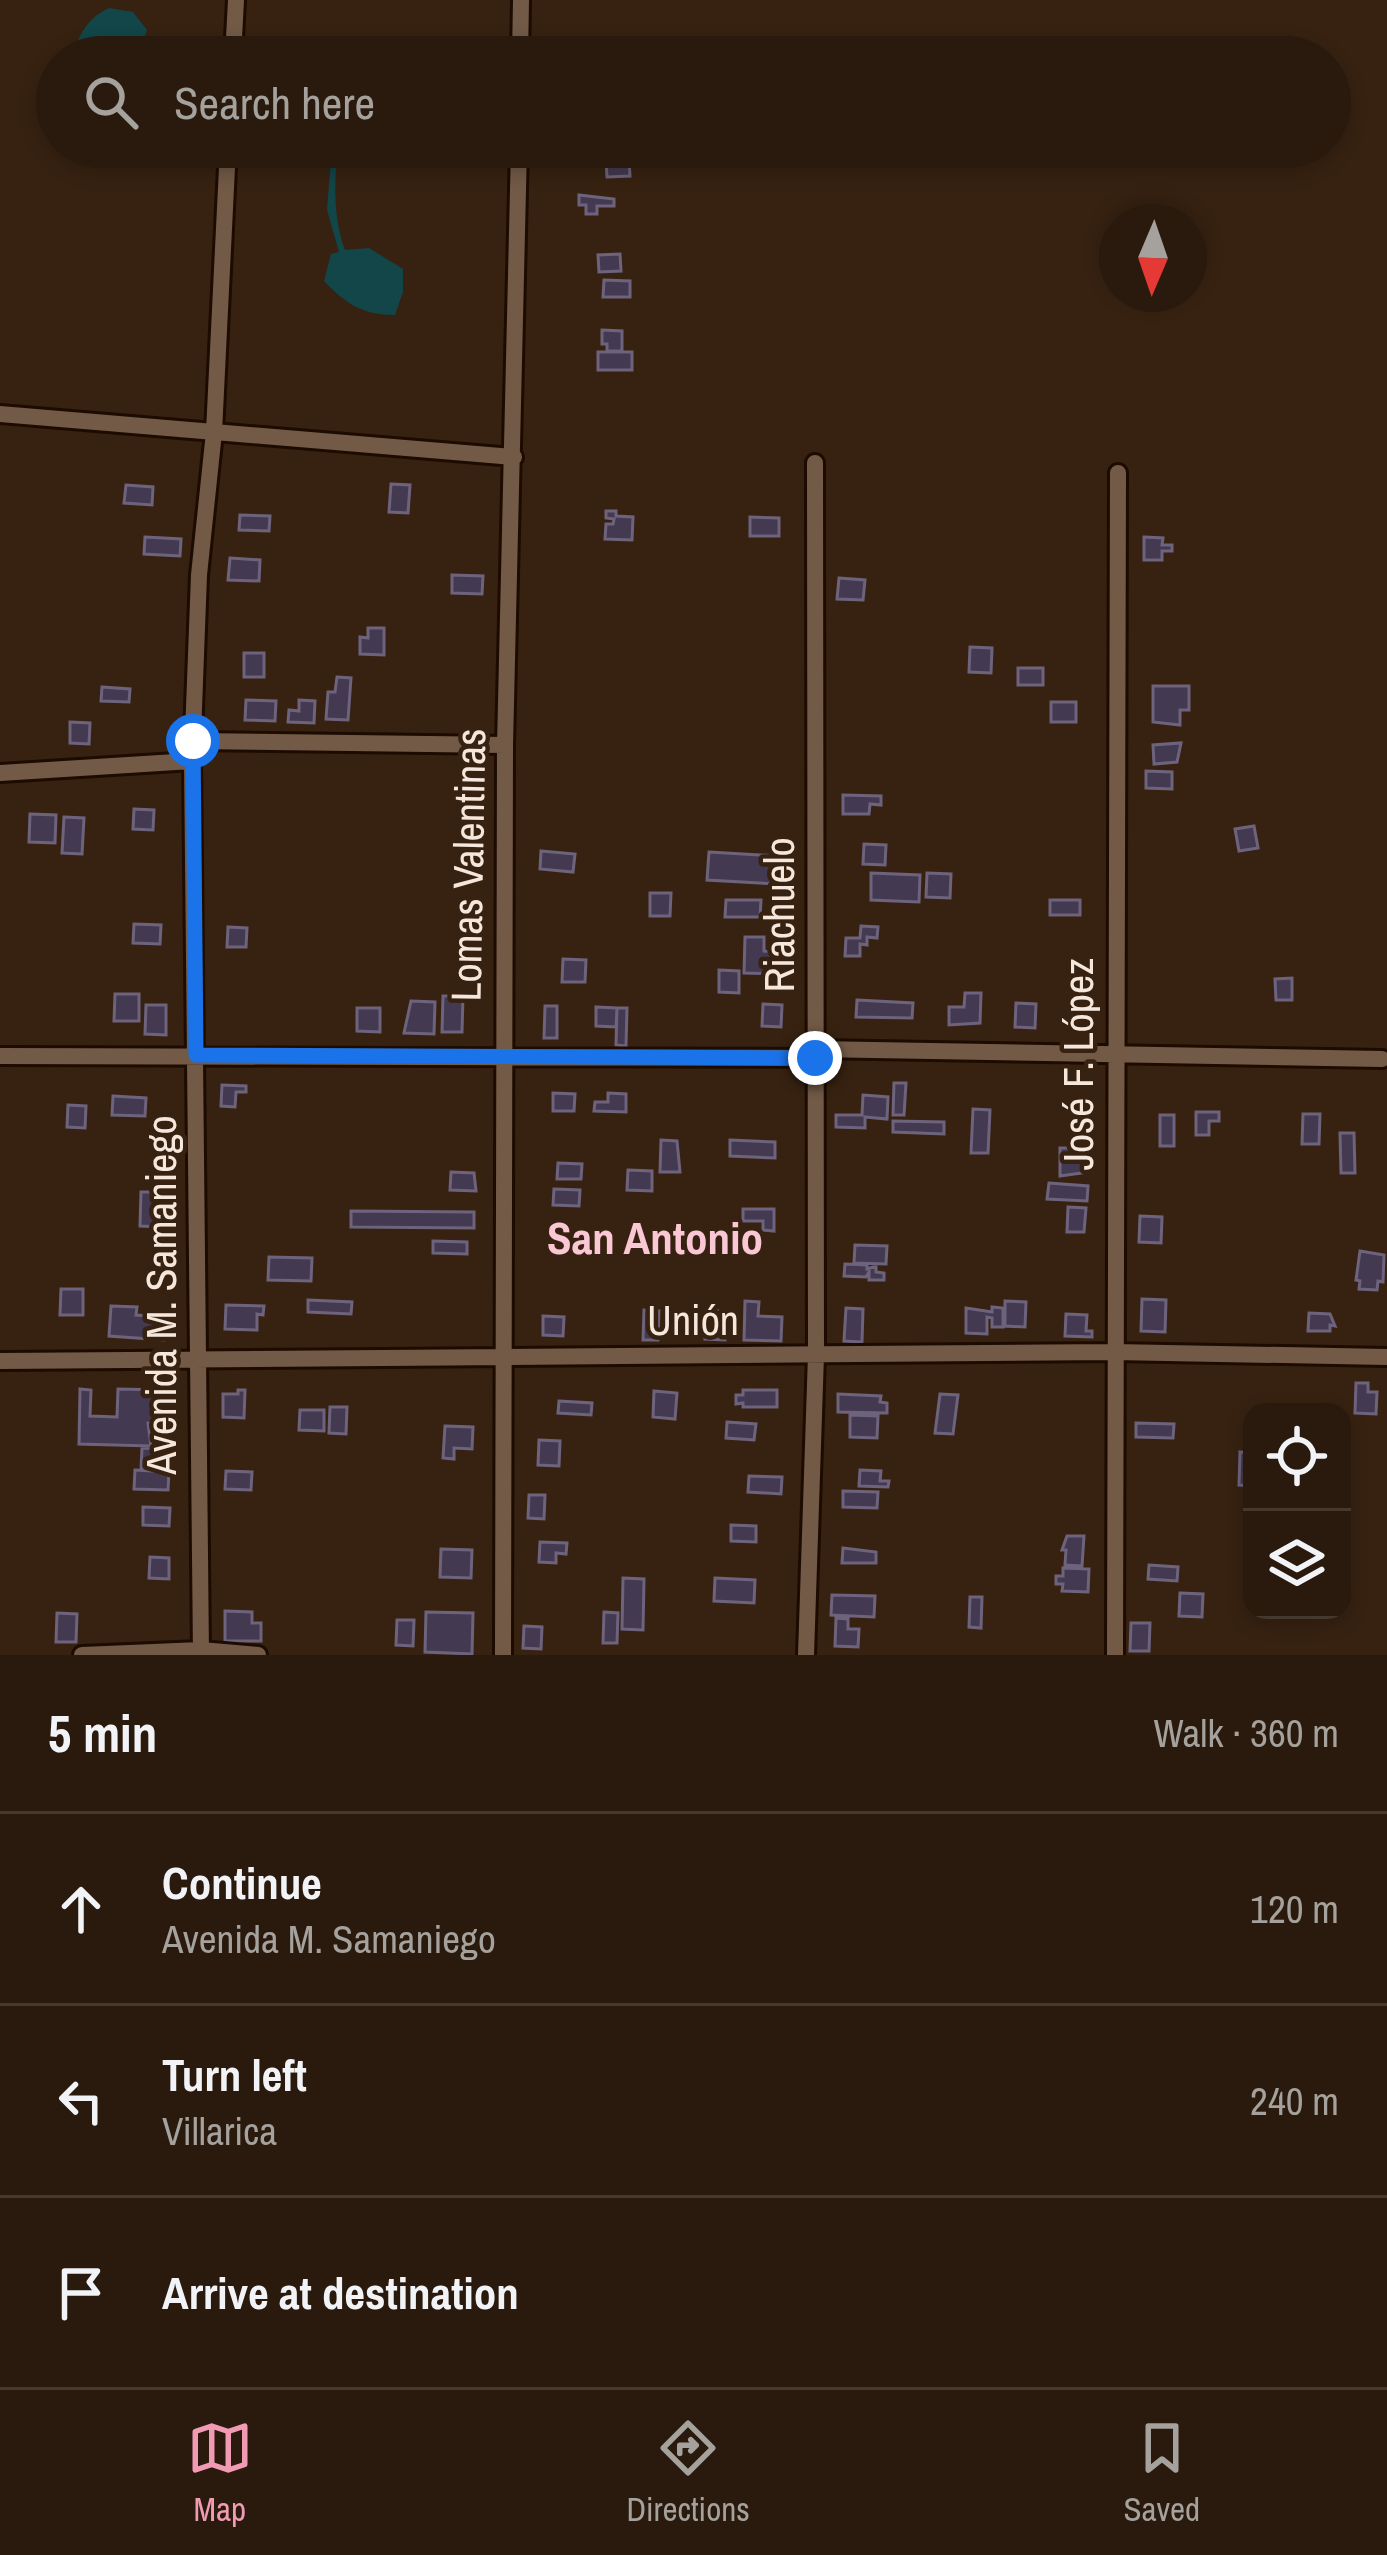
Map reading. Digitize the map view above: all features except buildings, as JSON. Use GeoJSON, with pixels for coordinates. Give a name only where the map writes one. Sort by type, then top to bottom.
{"type":"FeatureCollection","features":[{"type":"Feature","properties":{"kind":"street"},"geometry":{"type":"LineString","coordinates":[[234,36],[236,0]]}},
{"type":"Feature","properties":{"kind":"street"},"geometry":{"type":"LineString","coordinates":[[520,36],[521,0]]}},
{"type":"Feature","properties":{"kind":"street","name":"Avenida M. Samaniego"},"geometry":{"type":"LineString","coordinates":[[201,1653],[192,761],[228,168]]}},
{"type":"Feature","properties":{"kind":"street","name":"Lomas Valentinas"},"geometry":{"type":"LineString","coordinates":[[503,1655],[505,745],[519,168]]}},
{"type":"Feature","properties":{"kind":"street"},"geometry":{"type":"LineString","coordinates":[[0,414],[514,457]]}},
{"type":"Feature","properties":{"kind":"street","name":"Riachuelo"},"geometry":{"type":"LineString","coordinates":[[806,1655],[816,1355],[815,463]]}},
{"type":"Feature","properties":{"kind":"street","name":"José F. López"},"geometry":{"type":"LineString","coordinates":[[1115,1655],[1118,472]]}},
{"type":"Feature","properties":{"kind":"street"},"geometry":{"type":"LineString","coordinates":[[193,741],[505,745]]}},
{"type":"Feature","properties":{"kind":"street"},"geometry":{"type":"LineString","coordinates":[[0,773],[192,761]]}},
{"type":"Feature","properties":{"kind":"street"},"geometry":{"type":"LineString","coordinates":[[0,1056],[815,1053],[1382,1059]]}},
{"type":"Feature","properties":{"kind":"street","name":"Unión"},"geometry":{"type":"LineString","coordinates":[[0,1361],[1114,1352],[1387,1357]]}},
{"type":"Feature","properties":{"kind":"street"},"geometry":{"type":"LineString","coordinates":[[82,1655],[258,1655]]}},
{"type":"Feature","properties":{"kind":"water"},"geometry":{"type":"Polygon","coordinates":[[[109,8],[133,12],[147,30],[145,36],[81,36],[109,8]]]}},
{"type":"Feature","properties":{"kind":"water"},"geometry":{"type":"Polygon","coordinates":[[[330,168],[336,168],[338,225],[345,250],[369,248],[403,269],[403,292],[395,315],[356,307],[324,281],[331,254],[339,252],[327,210],[330,168]]]}},
{"type":"Feature","properties":{"kind":"district","name":"San Antonio"},"geometry":{"type":"Point","coordinates":[655,1238]}},
{"type":"Feature","properties":{"kind":"route"},"geometry":{"type":"LineString","coordinates":[[193,741],[196,1055],[815,1058]]}}]}
